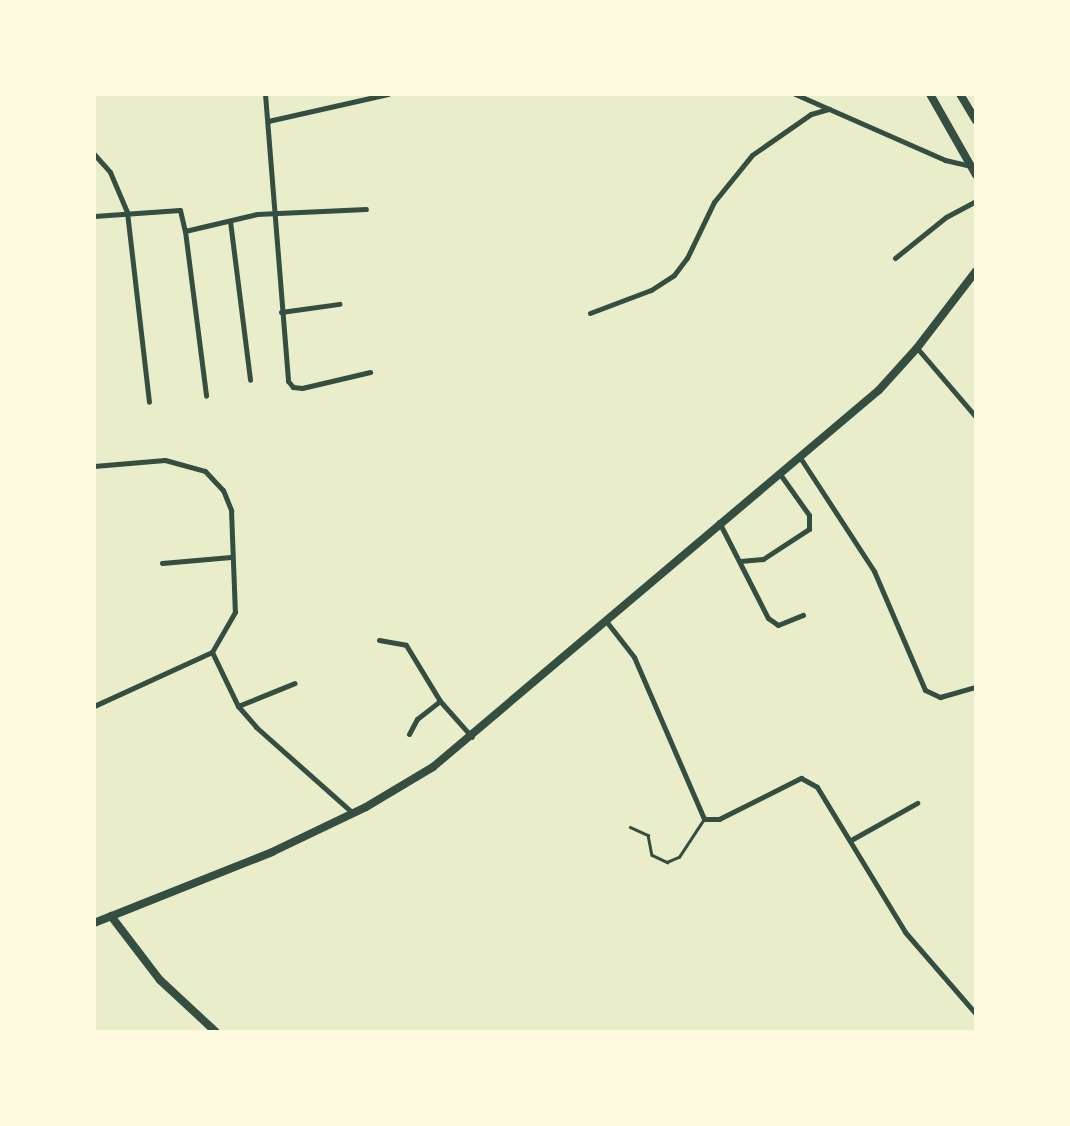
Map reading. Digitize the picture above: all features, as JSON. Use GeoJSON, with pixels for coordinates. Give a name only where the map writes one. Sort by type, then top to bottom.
{"type":"FeatureCollection","features":[{"type":"Feature","properties":{"kind":"main road"},"geometry":{"type":"LineString","coordinates":[[930,94],[973,170]]}},
{"type":"Feature","properties":{"kind":"main road"},"geometry":{"type":"LineString","coordinates":[[960,94],[975,121]]}},
{"type":"Feature","properties":{"kind":"main road"},"geometry":{"type":"LineString","coordinates":[[94,923],[353,814],[433,767],[472,737],[719,522],[801,459],[879,390],[918,348],[975,271]]}},
{"type":"Feature","properties":{"kind":"main road"},"geometry":{"type":"LineString","coordinates":[[111,916],[160,980],[216,1031]]}},
{"type":"Feature","properties":{"kind":"street"},"geometry":{"type":"LineString","coordinates":[[265,94],[281,312],[293,387],[370,372]]}},
{"type":"Feature","properties":{"kind":"street"},"geometry":{"type":"LineString","coordinates":[[268,121],[357,98],[388,94]]}},
{"type":"Feature","properties":{"kind":"street"},"geometry":{"type":"LineString","coordinates":[[795,94],[973,170]]}},
{"type":"Feature","properties":{"kind":"street"},"geometry":{"type":"LineString","coordinates":[[590,313],[651,290],[674,275],[687,258],[714,202],[752,155],[811,114],[830,108]]}},
{"type":"Feature","properties":{"kind":"street"},"geometry":{"type":"LineString","coordinates":[[94,154],[110,172],[127,212],[149,402]]}},
{"type":"Feature","properties":{"kind":"street"},"geometry":{"type":"LineString","coordinates":[[894,258],[946,217],[975,201]]}},
{"type":"Feature","properties":{"kind":"street"},"geometry":{"type":"LineString","coordinates":[[185,231],[257,214],[273,216],[366,209]]}},
{"type":"Feature","properties":{"kind":"street"},"geometry":{"type":"LineString","coordinates":[[94,216],[180,210],[206,396]]}},
{"type":"Feature","properties":{"kind":"street"},"geometry":{"type":"LineString","coordinates":[[230,221],[250,380]]}},
{"type":"Feature","properties":{"kind":"street"},"geometry":{"type":"LineString","coordinates":[[281,312],[339,304]]}},
{"type":"Feature","properties":{"kind":"street"},"geometry":{"type":"LineString","coordinates":[[918,348],[975,417]]}},
{"type":"Feature","properties":{"kind":"street"},"geometry":{"type":"LineString","coordinates":[[801,459],[874,571],[925,690],[940,697],[975,687]]}},
{"type":"Feature","properties":{"kind":"street"},"geometry":{"type":"LineString","coordinates":[[94,466],[165,460],[205,471],[223,490],[231,510],[235,612],[212,652],[95,706]]}},
{"type":"Feature","properties":{"kind":"street"},"geometry":{"type":"LineString","coordinates":[[740,561],[763,559],[809,528],[810,516],[780,474]]}},
{"type":"Feature","properties":{"kind":"street"},"geometry":{"type":"LineString","coordinates":[[719,522],[773,623],[803,615]]}},
{"type":"Feature","properties":{"kind":"street"},"geometry":{"type":"LineString","coordinates":[[162,564],[232,557]]}},
{"type":"Feature","properties":{"kind":"street"},"geometry":{"type":"LineString","coordinates":[[606,621],[634,657],[704,819],[719,819],[801,778],[817,787],[905,932],[975,1014]]}},
{"type":"Feature","properties":{"kind":"street"},"geometry":{"type":"LineString","coordinates":[[379,640],[406,645],[440,701],[472,737]]}},
{"type":"Feature","properties":{"kind":"street"},"geometry":{"type":"LineString","coordinates":[[212,652],[238,706],[277,749],[353,814]]}},
{"type":"Feature","properties":{"kind":"street"},"geometry":{"type":"LineString","coordinates":[[238,706],[295,683]]}},
{"type":"Feature","properties":{"kind":"street"},"geometry":{"type":"LineString","coordinates":[[409,734],[417,719],[440,701]]}},
{"type":"Feature","properties":{"kind":"street"},"geometry":{"type":"LineString","coordinates":[[851,840],[917,803]]}},
{"type":"Feature","properties":{"kind":"lane"},"geometry":{"type":"LineString","coordinates":[[630,827],[648,835],[652,855],[667,862],[679,858],[704,819]]}}]}
